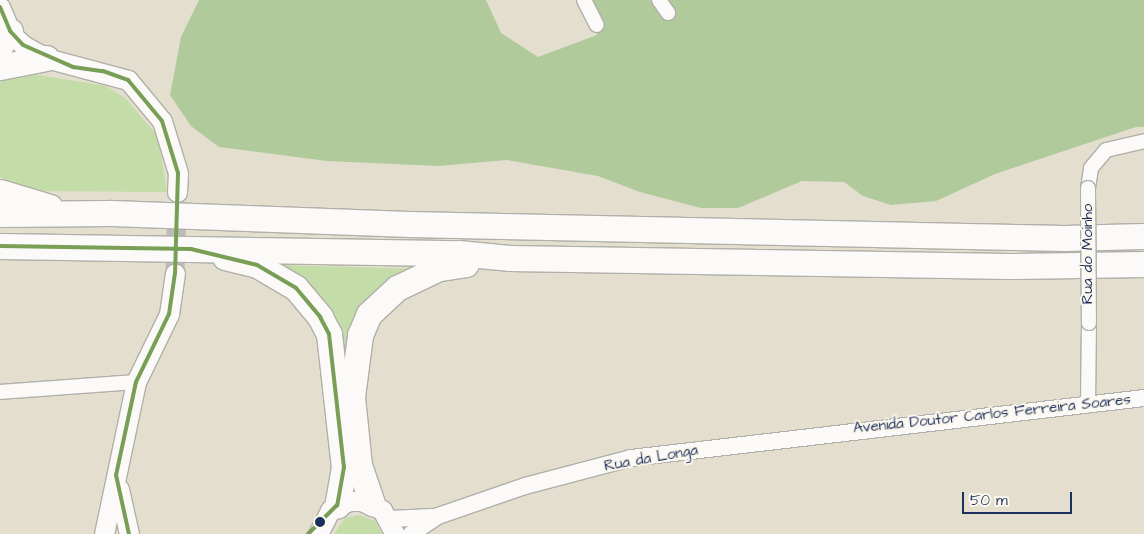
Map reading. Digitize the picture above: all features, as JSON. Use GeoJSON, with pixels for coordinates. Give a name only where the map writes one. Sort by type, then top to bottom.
{"type":"FeatureCollection","features":[{"type":"Feature","properties":{"kind":"highway"},"geometry":{"type":"LineString","coordinates":[[0,67],[46,58]]}},
{"type":"Feature","properties":{"kind":"highway"},"geometry":{"type":"LineString","coordinates":[[0,192],[74,213]]}},
{"type":"Feature","properties":{"kind":"highway"},"geometry":{"type":"LineString","coordinates":[[0,214],[74,213],[1064,238],[1144,236]]}},
{"type":"Feature","properties":{"kind":"highway"},"geometry":{"type":"LineString","coordinates":[[0,246],[458,253],[510,258],[1014,266],[1144,264]]}},
{"type":"Feature","properties":{"kind":"highway"},"geometry":{"type":"LineString","coordinates":[[191,248],[258,266],[278,275],[296,288],[320,317],[334,356],[344,467],[337,505]]}},
{"type":"Feature","properties":{"kind":"highway"},"geometry":{"type":"LineString","coordinates":[[386,519],[359,465],[352,398],[355,357],[369,314],[397,288],[440,268],[510,258]]}},
{"type":"Feature","properties":{"kind":"main road"},"geometry":{"type":"LineString","coordinates":[[0,7],[2,34],[46,58],[128,80],[162,121],[178,173],[177,192]]}},
{"type":"Feature","properties":{"kind":"main road"},"geometry":{"type":"LineString","coordinates":[[104,534],[136,382],[169,314],[175,273]]}},
{"type":"Feature","properties":{"kind":"main road"},"geometry":{"type":"LineString","coordinates":[[116,475],[129,534]]}},
{"type":"Feature","properties":{"kind":"main road","name":"Rua da Longa"},"geometry":{"type":"LineString","coordinates":[[337,505],[349,501],[386,519]]}},
{"type":"Feature","properties":{"kind":"main road"},"geometry":{"type":"LineString","coordinates":[[315,531],[337,505]]}},
{"type":"Feature","properties":{"kind":"street"},"geometry":{"type":"LineString","coordinates":[[584,0],[597,25]]}},
{"type":"Feature","properties":{"kind":"street"},"geometry":{"type":"LineString","coordinates":[[659,0],[668,13]]}},
{"type":"Feature","properties":{"kind":"street","name":"Rua do Moinho"},"geometry":{"type":"LineString","coordinates":[[1088,404],[1088,188],[1091,168],[1106,150],[1144,141]]}},
{"type":"Feature","properties":{"kind":"street"},"geometry":{"type":"LineString","coordinates":[[0,392],[136,382]]}},
{"type":"Feature","properties":{"kind":"street","name":"Avenida Doutor Carlos Ferreira Soares"},"geometry":{"type":"LineString","coordinates":[[840,431],[1144,398]]}},
{"type":"Feature","properties":{"kind":"street","name":"Rua da Longa"},"geometry":{"type":"LineString","coordinates":[[410,534],[438,516],[525,486],[630,458],[840,431]]}},
{"type":"Feature","properties":{"kind":"street","name":"Rua da Longa"},"geometry":{"type":"LineString","coordinates":[[386,519],[438,516]]}},
{"type":"Feature","properties":{"kind":"green space"},"geometry":{"type":"Polygon","coordinates":[[[199,0],[486,0],[501,33],[538,57],[597,35],[588,0],[1144,0],[1144,127],[1136,127],[995,174],[936,201],[891,205],[863,196],[844,182],[802,181],[738,208],[701,208],[640,192],[598,176],[507,160],[438,166],[327,161],[219,147],[191,126],[170,95],[181,37],[199,0]]]}},
{"type":"Feature","properties":{"kind":"green space"},"geometry":{"type":"Polygon","coordinates":[[[20,72],[106,86],[125,98],[158,136],[167,192],[37,191],[0,177],[0,78],[20,72]]]}},
{"type":"Feature","properties":{"kind":"green space"},"geometry":{"type":"Polygon","coordinates":[[[278,265],[419,269],[399,279],[344,378],[278,265]]]}},
{"type":"Feature","properties":{"kind":"green space"},"geometry":{"type":"Polygon","coordinates":[[[359,515],[375,521],[382,534],[334,534],[345,518],[359,515]]]}},
{"type":"Feature","properties":{"kind":"tunnel"},"geometry":{"type":"LineString","coordinates":[[175,273],[177,202]]}},
{"type":"Feature","properties":{"kind":"transit line"},"geometry":{"type":"LineString","coordinates":[[0,7],[10,31],[23,45],[73,67],[103,71],[128,80],[162,121],[178,173],[175,273],[169,314],[136,382],[116,475],[129,534]]}},
{"type":"Feature","properties":{"kind":"transit line"},"geometry":{"type":"LineString","coordinates":[[0,246],[191,249],[257,265],[296,288],[320,317],[329,334],[344,467],[337,505],[308,534]]}}]}
